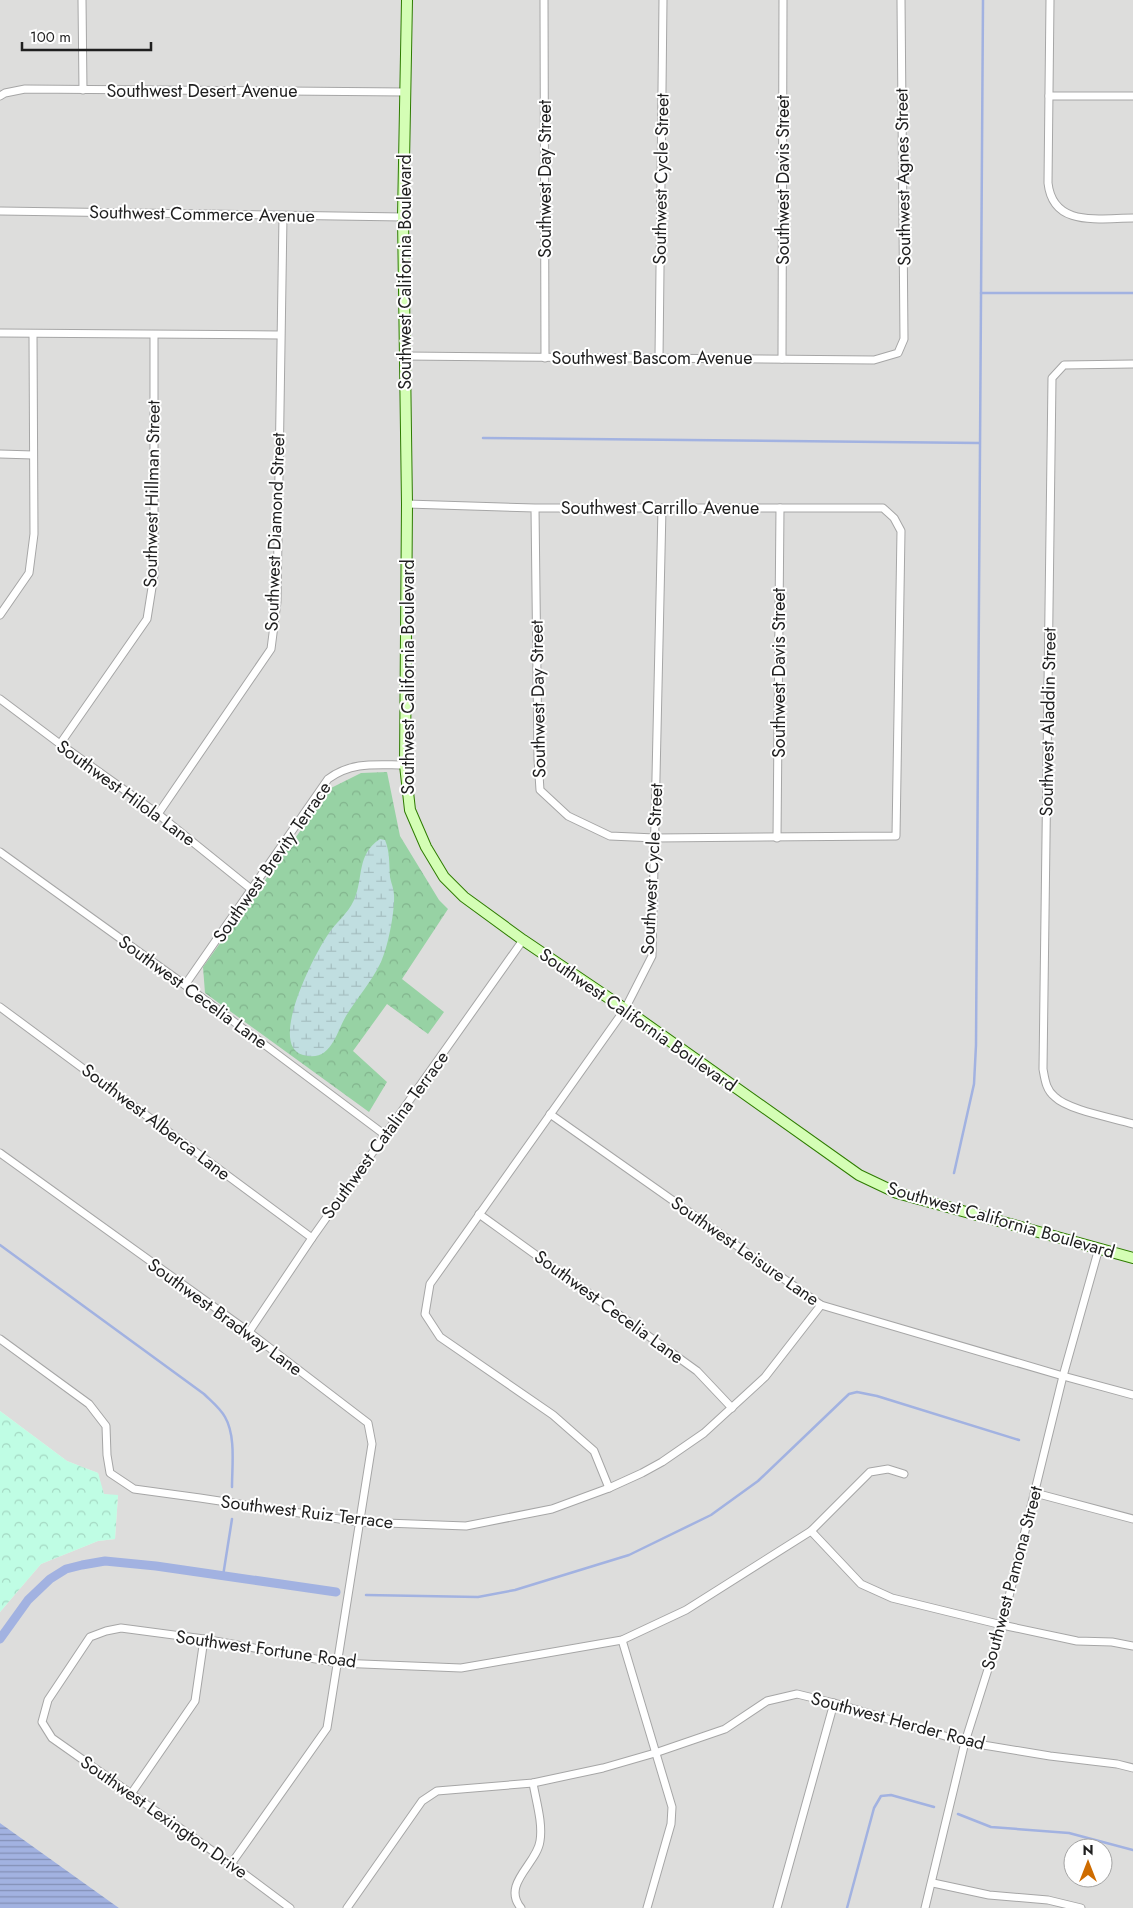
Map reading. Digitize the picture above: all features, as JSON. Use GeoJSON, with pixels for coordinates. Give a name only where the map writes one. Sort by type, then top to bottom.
{"type":"FeatureCollection","features":[{"type":"Feature","properties":{"kind":"street"},"geometry":{"type":"LineString","coordinates":[[82,0],[83,90]]}},
{"type":"Feature","properties":{"kind":"street","name":"Southwest California Boulevard"},"geometry":{"type":"LineString","coordinates":[[407,0],[403,217],[408,504],[405,765],[410,810],[426,847],[444,877],[464,897],[859,1175],[897,1193],[1133,1258]]}},
{"type":"Feature","properties":{"kind":"street","name":"Southwest Day Street"},"geometry":{"type":"LineString","coordinates":[[544,0],[545,358]]}},
{"type":"Feature","properties":{"kind":"street","name":"Southwest Cycle Street"},"geometry":{"type":"LineString","coordinates":[[659,358],[663,0]]}},
{"type":"Feature","properties":{"kind":"street","name":"Southwest Davis Street"},"geometry":{"type":"LineString","coordinates":[[782,359],[783,0]]}},
{"type":"Feature","properties":{"kind":"street","name":"Southwest Agnes Street"},"geometry":{"type":"LineString","coordinates":[[898,353],[904,339],[901,0]]}},
{"type":"Feature","properties":{"kind":"street"},"geometry":{"type":"LineString","coordinates":[[1050,0],[1048,183],[1051,200],[1063,212],[1070,215],[1084,218],[1133,218]]}},
{"type":"Feature","properties":{"kind":"street","name":"Southwest Desert Avenue"},"geometry":{"type":"LineString","coordinates":[[0,96],[5,93],[25,89],[406,92]]}},
{"type":"Feature","properties":{"kind":"street"},"geometry":{"type":"LineString","coordinates":[[1049,96],[1133,96]]}},
{"type":"Feature","properties":{"kind":"street","name":"Southwest Commerce Avenue"},"geometry":{"type":"LineString","coordinates":[[0,211],[403,217]]}},
{"type":"Feature","properties":{"kind":"street","name":"Southwest Diamond Street"},"geometry":{"type":"LineString","coordinates":[[158,814],[270,649],[276,602],[283,216]]}},
{"type":"Feature","properties":{"kind":"street"},"geometry":{"type":"LineString","coordinates":[[0,333],[280,335]]}},
{"type":"Feature","properties":{"kind":"street"},"geometry":{"type":"LineString","coordinates":[[0,615],[29,573],[34,534],[32,455],[33,334]]}},
{"type":"Feature","properties":{"kind":"street","name":"Southwest Hillman Street"},"geometry":{"type":"LineString","coordinates":[[60,744],[147,619],[154,575],[154,335]]}},
{"type":"Feature","properties":{"kind":"street","name":"Southwest Bascom Avenue"},"geometry":{"type":"LineString","coordinates":[[405,356],[874,360],[898,353]]}},
{"type":"Feature","properties":{"kind":"street","name":"Southwest Aladdin Street"},"geometry":{"type":"LineString","coordinates":[[1133,364],[1064,365],[1052,378],[1043,1069],[1045,1083],[1054,1097],[1061,1102],[1133,1124]]}},
{"type":"Feature","properties":{"kind":"street"},"geometry":{"type":"LineString","coordinates":[[0,454],[32,455]]}},
{"type":"Feature","properties":{"kind":"street","name":"Southwest Carrillo Avenue"},"geometry":{"type":"LineString","coordinates":[[408,504],[536,508],[883,508],[894,518],[901,531],[896,836]]}},
{"type":"Feature","properties":{"kind":"street","name":"Southwest Day Street"},"geometry":{"type":"LineString","coordinates":[[536,508],[538,759],[540,790],[568,816],[610,836],[655,838],[896,836]]}},
{"type":"Feature","properties":{"kind":"street","name":"Southwest Cycle Street"},"geometry":{"type":"LineString","coordinates":[[609,1488],[594,1451],[553,1415],[440,1337],[425,1314],[430,1284],[625,1009],[652,956],[662,508]]}},
{"type":"Feature","properties":{"kind":"street","name":"Southwest Davis Street"},"geometry":{"type":"LineString","coordinates":[[777,838],[780,508]]}},
{"type":"Feature","properties":{"kind":"street","name":"Southwest Hilola Lane"},"geometry":{"type":"LineString","coordinates":[[0,698],[60,744],[158,814],[251,889]]}},
{"type":"Feature","properties":{"kind":"street","name":"Southwest Brevity Terrace"},"geometry":{"type":"LineString","coordinates":[[185,985],[319,792],[336,773],[353,766],[405,765]]}},
{"type":"Feature","properties":{"kind":"street","name":"Southwest Cecelia Lane"},"geometry":{"type":"LineString","coordinates":[[0,852],[185,985],[385,1135]]}},
{"type":"Feature","properties":{"kind":"street","name":"Southwest Catalina Terrace"},"geometry":{"type":"LineString","coordinates":[[249,1332],[312,1238],[523,940]]}},
{"type":"Feature","properties":{"kind":"street","name":"Southwest Alberca Lane"},"geometry":{"type":"LineString","coordinates":[[0,1007],[312,1238]]}},
{"type":"Feature","properties":{"kind":"street","name":"Southwest Leisure Lane"},"geometry":{"type":"LineString","coordinates":[[550,1114],[821,1305],[1133,1395]]}},
{"type":"Feature","properties":{"kind":"street","name":"Southwest Bradway Lane"},"geometry":{"type":"LineString","coordinates":[[0,1153],[249,1332],[368,1424],[372,1444],[326,1728],[232,1864]]}},
{"type":"Feature","properties":{"kind":"street","name":"Southwest Cecelia Lane"},"geometry":{"type":"LineString","coordinates":[[479,1214],[697,1371],[732,1408]]}},
{"type":"Feature","properties":{"kind":"street","name":"Southwest Pamona Street"},"geometry":{"type":"LineString","coordinates":[[925,1908],[965,1742],[1002,1625],[1062,1376],[1099,1248]]}},
{"type":"Feature","properties":{"kind":"street","name":"Southwest Ruiz Terrace"},"geometry":{"type":"LineString","coordinates":[[0,1339],[89,1404],[106,1426],[110,1473],[134,1490],[359,1522],[466,1526],[552,1509],[609,1488],[662,1462],[704,1433],[765,1377],[821,1305]]}},
{"type":"Feature","properties":{"kind":"street","name":"Southwest Fortune Road"},"geometry":{"type":"LineString","coordinates":[[42,1722],[48,1700],[90,1637],[121,1628],[338,1663],[461,1668],[622,1640],[686,1610],[811,1531],[870,1472],[888,1469],[904,1474]]}},
{"type":"Feature","properties":{"kind":"street"},"geometry":{"type":"LineString","coordinates":[[1035,1493],[1133,1519]]}},
{"type":"Feature","properties":{"kind":"street"},"geometry":{"type":"LineString","coordinates":[[811,1531],[861,1584],[892,1598],[1077,1641],[1112,1642],[1133,1646]]}},
{"type":"Feature","properties":{"kind":"street"},"geometry":{"type":"LineString","coordinates":[[131,1794],[195,1701],[204,1640]]}},
{"type":"Feature","properties":{"kind":"street"},"geometry":{"type":"LineString","coordinates":[[622,1640],[670,1801],[672,1817],[648,1908]]}},
{"type":"Feature","properties":{"kind":"street","name":"Southwest Herder Road"},"geometry":{"type":"LineString","coordinates":[[347,1908],[422,1801],[437,1792],[533,1783],[603,1768],[655,1754],[725,1729],[768,1701],[797,1694],[834,1703],[965,1742],[1050,1756],[1117,1764],[1133,1768]]}},
{"type":"Feature","properties":{"kind":"street"},"geometry":{"type":"LineString","coordinates":[[776,1908],[834,1703]]}},
{"type":"Feature","properties":{"kind":"street","name":"Southwest Lexington Drive"},"geometry":{"type":"LineString","coordinates":[[42,1722],[52,1738],[232,1864],[290,1908]]}},
{"type":"Feature","properties":{"kind":"street"},"geometry":{"type":"LineString","coordinates":[[521,1908],[516,1899],[515,1888],[519,1877],[540,1842],[540,1829],[533,1783]]}},
{"type":"Feature","properties":{"kind":"street"},"geometry":{"type":"LineString","coordinates":[[932,1883],[989,1895],[1048,1900],[1081,1908]]}},
{"type":"Feature","properties":{"kind":"street"},"geometry":{"type":"LineString","coordinates":[[1046,1908],[1048,1900]]}},
{"type":"Feature","properties":{"kind":"shaded area"},"geometry":{"type":"Polygon","coordinates":[[[0,0],[1133,0],[1133,1908],[119,1908],[0,1823],[0,1612],[41,1564],[98,1541],[115,1539],[118,1496],[103,1494],[98,1473],[67,1461],[0,1411],[0,0]]]}},
{"type":"Feature","properties":{"kind":"green space"},"geometry":{"type":"Polygon","coordinates":[[[387,772],[400,836],[439,900],[448,909],[402,979],[444,1012],[428,1034],[387,1004],[353,1051],[387,1082],[369,1112],[205,993],[203,967],[331,788],[361,773],[387,772]]]}},
{"type":"Feature","properties":{"kind":"green space"},"geometry":{"type":"Polygon","coordinates":[[[380,839],[385,840],[388,849],[390,877],[394,891],[392,919],[384,955],[373,976],[346,1016],[331,1045],[320,1055],[303,1055],[293,1048],[290,1035],[297,999],[321,946],[354,900],[367,852],[380,839]]]}},
{"type":"Feature","properties":{"kind":"green space"},"geometry":{"type":"Polygon","coordinates":[[[0,1411],[67,1461],[98,1473],[104,1494],[118,1495],[115,1539],[98,1541],[41,1564],[0,1612],[0,1411]]]}},
{"type":"Feature","properties":{"kind":"water"},"geometry":{"type":"Polygon","coordinates":[[[0,1823],[119,1908],[0,1908],[0,1823]]]}},
{"type":"Feature","properties":{"kind":"waterway"},"geometry":{"type":"LineString","coordinates":[[954,1173],[974,1084],[976,1045],[983,0]]}},
{"type":"Feature","properties":{"kind":"waterway"},"geometry":{"type":"LineString","coordinates":[[981,293],[1133,293]]}},
{"type":"Feature","properties":{"kind":"waterway"},"geometry":{"type":"LineString","coordinates":[[483,438],[979,443]]}},
{"type":"Feature","properties":{"kind":"waterway"},"geometry":{"type":"LineString","coordinates":[[0,1245],[204,1394],[218,1408],[225,1417],[231,1433],[233,1451],[232,1487]]}},
{"type":"Feature","properties":{"kind":"waterway"},"geometry":{"type":"LineString","coordinates":[[366,1595],[478,1597],[515,1590],[629,1555],[711,1515],[758,1481],[849,1394],[857,1392],[877,1396],[1019,1440]]}},
{"type":"Feature","properties":{"kind":"waterway"},"geometry":{"type":"LineString","coordinates":[[223,1576],[232,1519]]}},
{"type":"Feature","properties":{"kind":"waterway"},"geometry":{"type":"LineString","coordinates":[[0,1639],[28,1600],[50,1579],[66,1569],[105,1561],[156,1566],[336,1592]]}},
{"type":"Feature","properties":{"kind":"waterway"},"geometry":{"type":"LineString","coordinates":[[847,1908],[874,1808],[881,1796],[891,1795],[934,1807]]}},
{"type":"Feature","properties":{"kind":"waterway"},"geometry":{"type":"LineString","coordinates":[[958,1814],[991,1827],[1069,1833],[1133,1850]]}}]}
